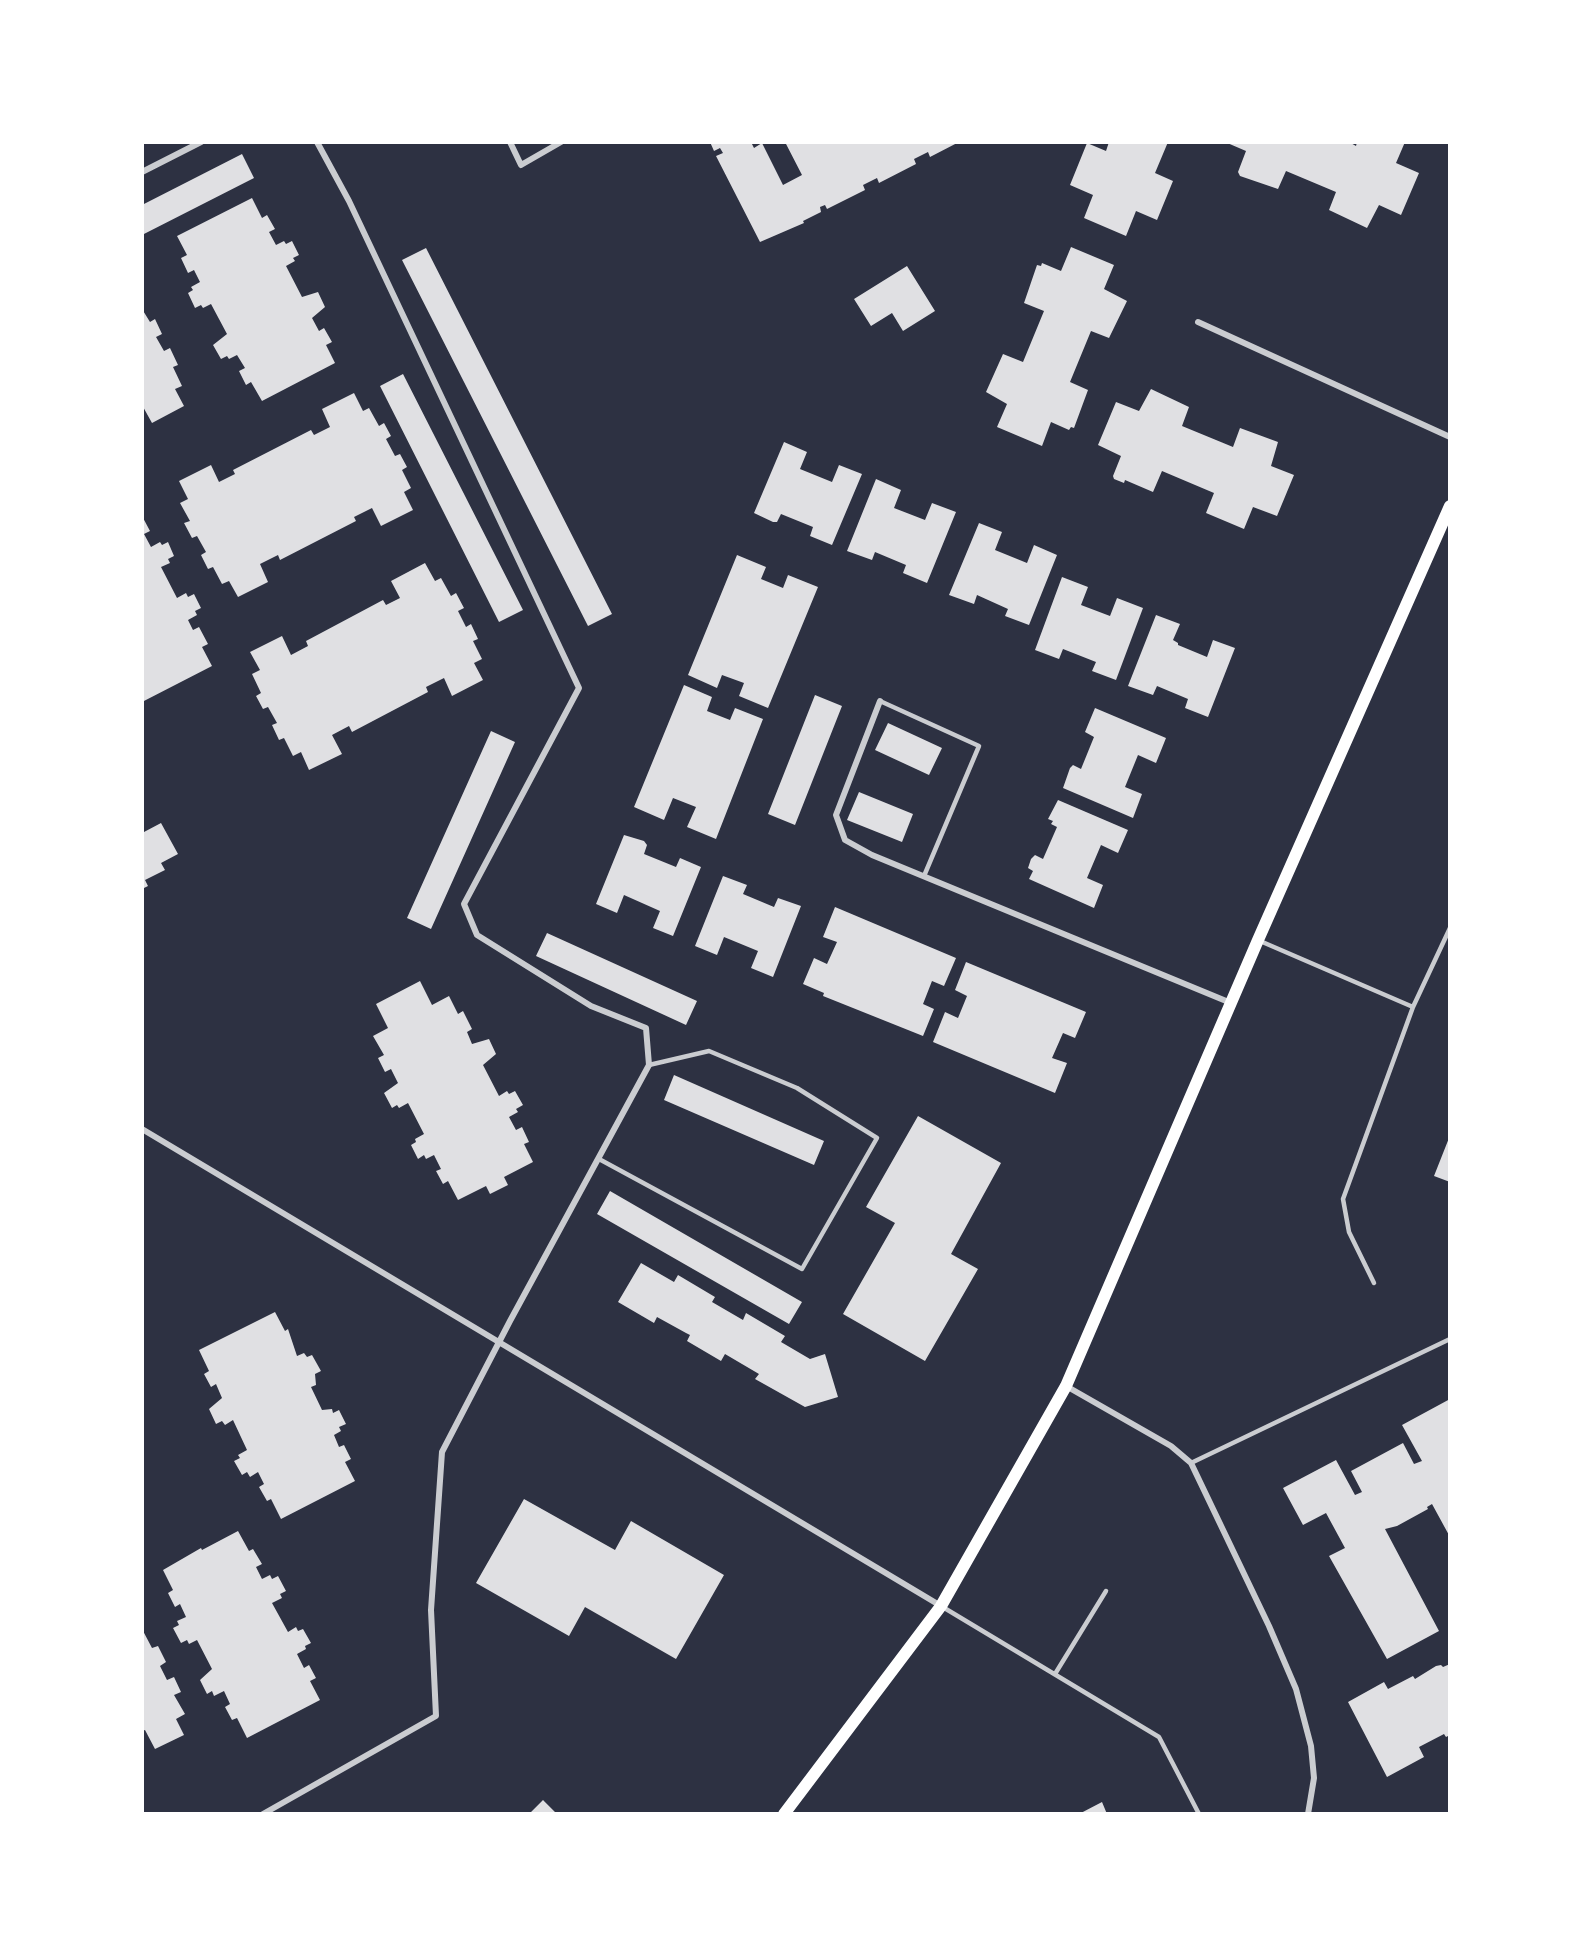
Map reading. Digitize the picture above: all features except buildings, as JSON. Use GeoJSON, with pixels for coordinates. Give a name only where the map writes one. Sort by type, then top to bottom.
{"type":"FeatureCollection","features":[{"type":"Feature","properties":{"kind":"main road"},"geometry":{"type":"LineString","coordinates":[[784,1814],[941,1606],[1066,1386],[1258,940],[1449,506]]}},
{"type":"Feature","properties":{"kind":"street"},"geometry":{"type":"LineString","coordinates":[[142,172],[201,142]]}},
{"type":"Feature","properties":{"kind":"street"},"geometry":{"type":"LineString","coordinates":[[263,1814],[436,1716],[431,1610],[442,1452],[498,1342],[649,1065],[646,1028],[591,1006],[477,935],[464,904],[579,688],[349,201],[317,142]]}},
{"type":"Feature","properties":{"kind":"street"},"geometry":{"type":"LineString","coordinates":[[510,142],[520,165],[561,142]]}},
{"type":"Feature","properties":{"kind":"street"},"geometry":{"type":"LineString","coordinates":[[1198,322],[1449,437]]}},
{"type":"Feature","properties":{"kind":"street"},"geometry":{"type":"LineString","coordinates":[[880,701],[836,815],[845,840],[924,876],[1231,1003]]}},
{"type":"Feature","properties":{"kind":"street"},"geometry":{"type":"LineString","coordinates":[[142,1129],[941,1606]]}},
{"type":"Feature","properties":{"kind":"street"},"geometry":{"type":"LineString","coordinates":[[1066,1386],[1172,1446],[1191,1463],[1269,1626],[1296,1689],[1311,1746],[1314,1778],[1308,1814]]}},
{"type":"Feature","properties":{"kind":"lane"},"geometry":{"type":"LineString","coordinates":[[880,701],[979,746],[924,876]]}},
{"type":"Feature","properties":{"kind":"lane"},"geometry":{"type":"LineString","coordinates":[[1374,1283],[1349,1232],[1343,1199],[1413,1007],[1449,928]]}},
{"type":"Feature","properties":{"kind":"lane"},"geometry":{"type":"LineString","coordinates":[[1258,940],[1413,1007]]}},
{"type":"Feature","properties":{"kind":"lane"},"geometry":{"type":"LineString","coordinates":[[599,1159],[802,1269],[877,1137],[797,1088],[709,1051],[649,1065]]}},
{"type":"Feature","properties":{"kind":"lane"},"geometry":{"type":"LineString","coordinates":[[1191,1463],[1449,1339]]}},
{"type":"Feature","properties":{"kind":"lane"},"geometry":{"type":"LineString","coordinates":[[1054,1674],[1106,1591]]}},
{"type":"Feature","properties":{"kind":"lane"},"geometry":{"type":"LineString","coordinates":[[941,1606],[1159,1737],[1199,1814]]}}]}
